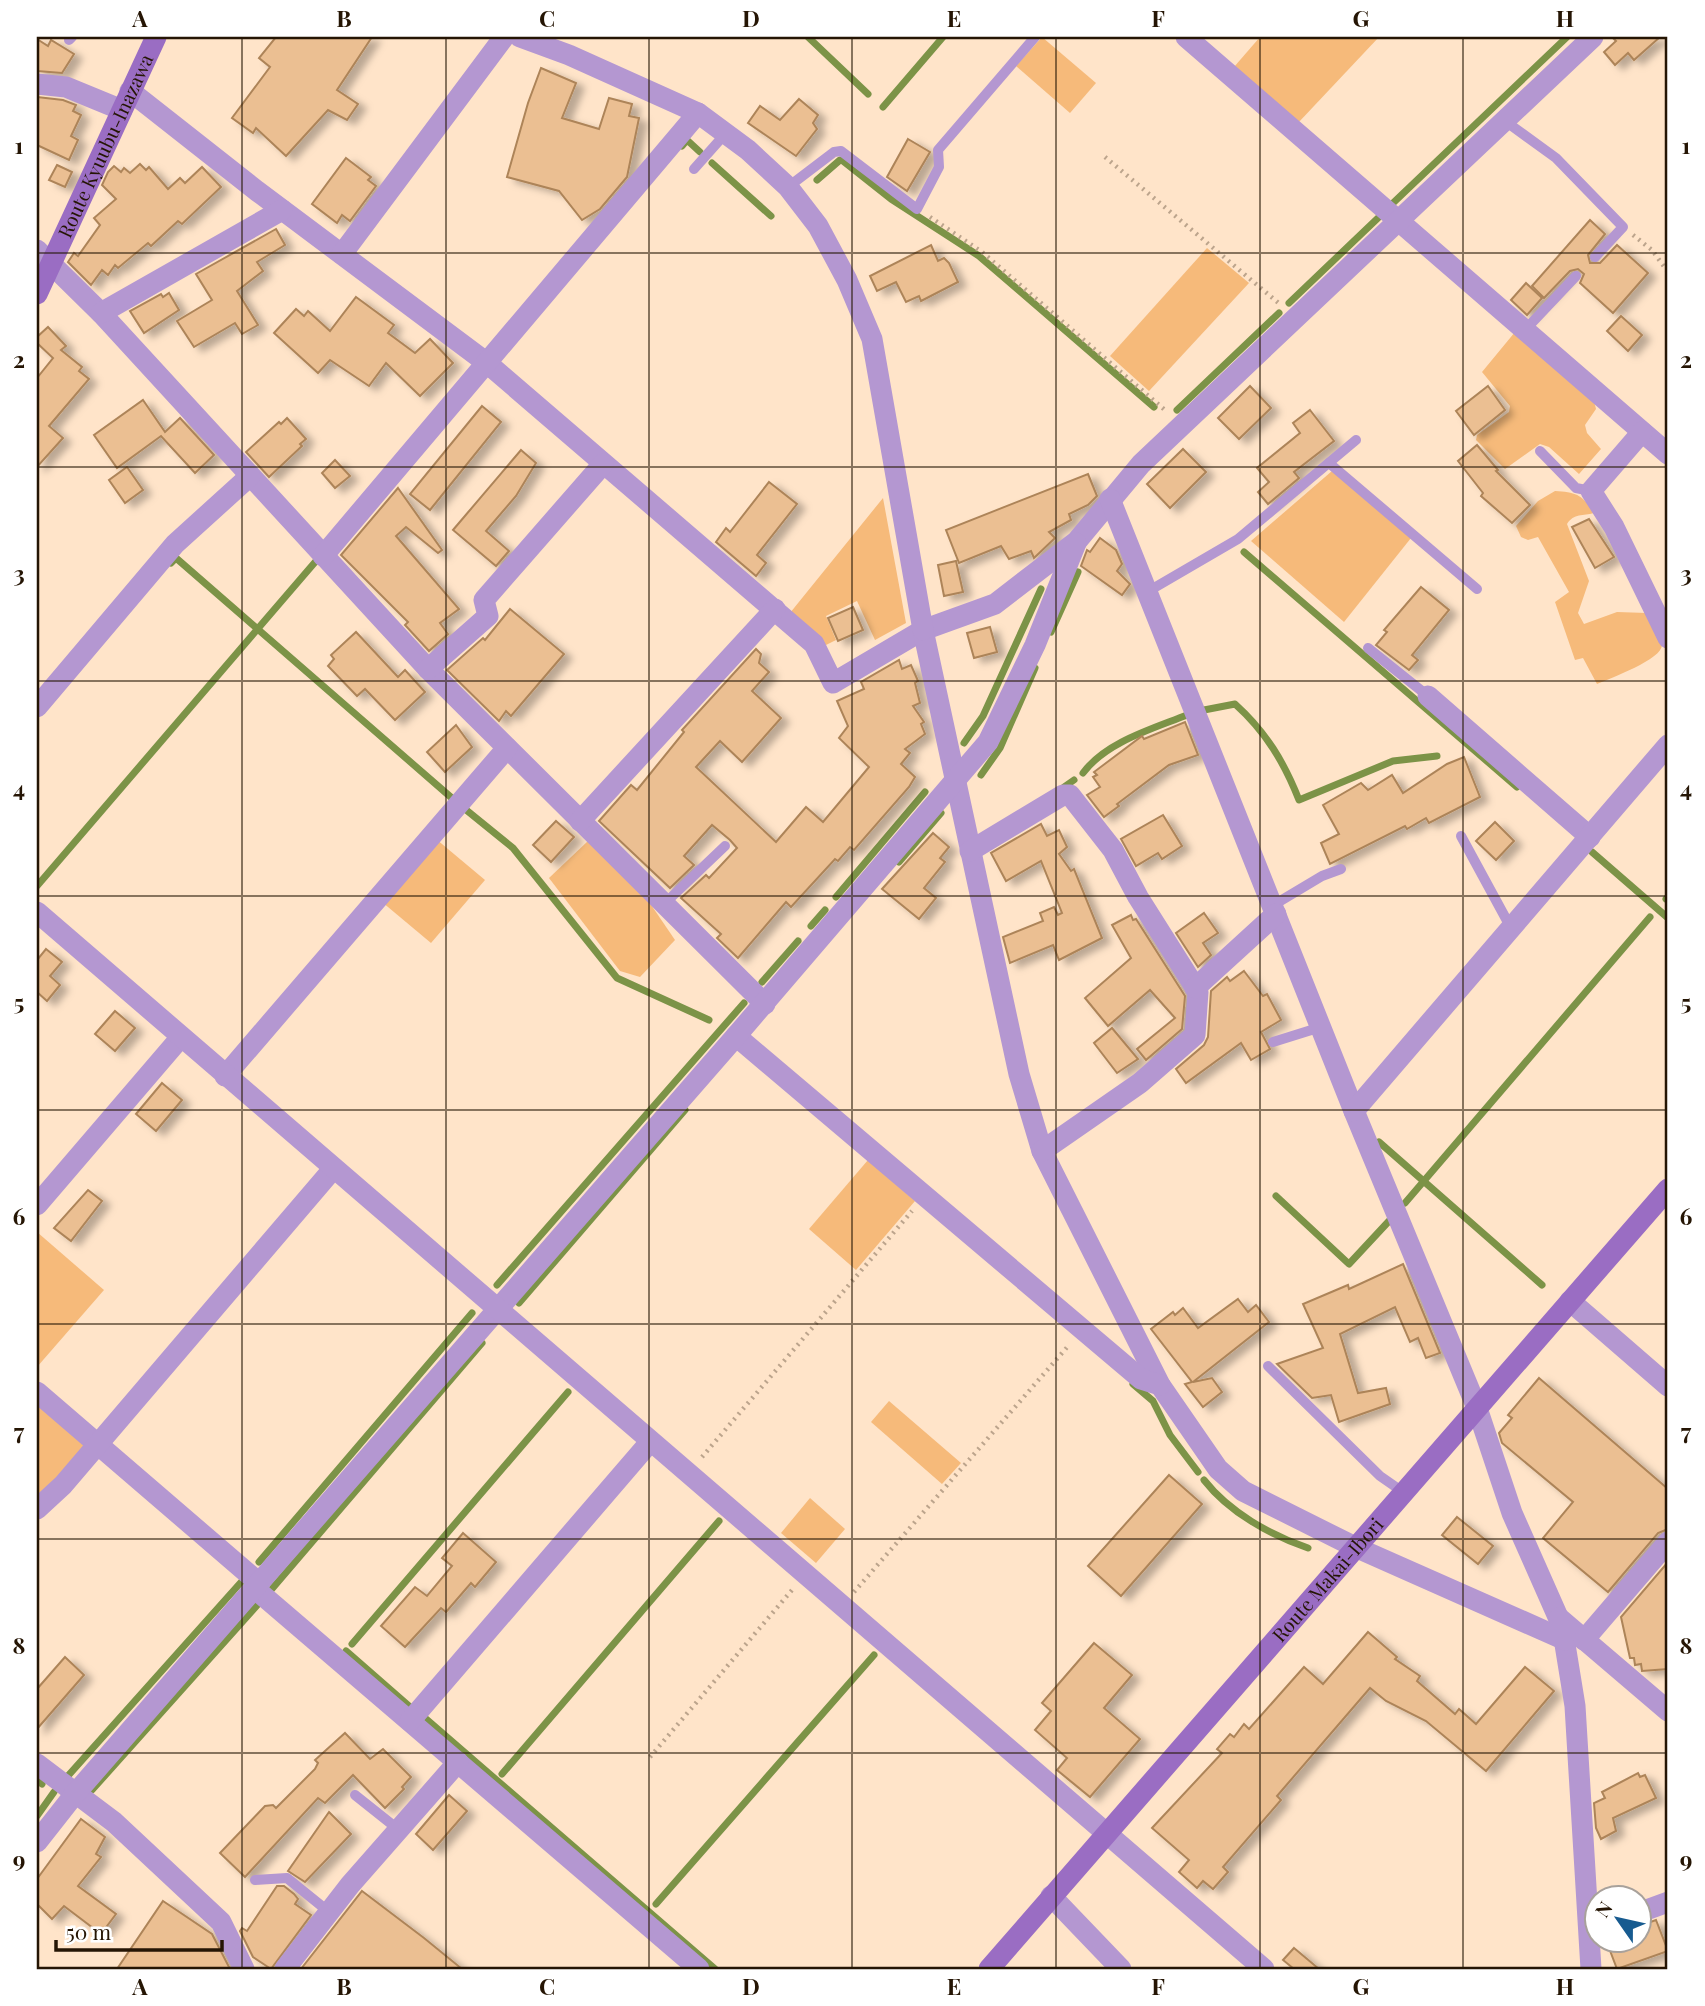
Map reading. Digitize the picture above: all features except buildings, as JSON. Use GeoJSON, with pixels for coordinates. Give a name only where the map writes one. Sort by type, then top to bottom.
{"type":"FeatureCollection","features":[{"type":"Feature","properties":{"kind":"main road","name":"Route Kyuubu-Inazawa"},"geometry":{"type":"LineString","coordinates":[[37,293],[44,256],[126,101],[156,37]]}},
{"type":"Feature","properties":{"kind":"main road","name":"Route Makai-Ibori"},"geometry":{"type":"LineString","coordinates":[[989,1969],[1106,1831],[1668,1189]]}},
{"type":"Feature","properties":{"kind":"street"},"geometry":{"type":"LineString","coordinates":[[342,254],[504,37]]}},
{"type":"Feature","properties":{"kind":"street"},"geometry":{"type":"LineString","coordinates":[[520,37],[569,55],[698,113],[726,133],[788,187],[818,226],[847,279],[872,339],[923,630],[1019,1074],[1042,1151],[1160,1385],[1218,1469],[1242,1491],[1355,1547],[1574,1640],[1668,1711]]}},
{"type":"Feature","properties":{"kind":"street"},"geometry":{"type":"LineString","coordinates":[[1186,37],[1668,454]]}},
{"type":"Feature","properties":{"kind":"street"},"geometry":{"type":"LineString","coordinates":[[37,84],[66,87],[126,101],[282,210],[487,363],[814,644],[833,683],[923,630],[995,604],[1077,541],[1141,464],[1182,424],[1594,37]]}},
{"type":"Feature","properties":{"kind":"street"},"geometry":{"type":"LineString","coordinates":[[323,556],[698,113]]}},
{"type":"Feature","properties":{"kind":"street"},"geometry":{"type":"LineString","coordinates":[[101,313],[282,210]]}},
{"type":"Feature","properties":{"kind":"street"},"geometry":{"type":"LineString","coordinates":[[44,256],[101,313],[428,670],[765,1004]]}},
{"type":"Feature","properties":{"kind":"street"},"geometry":{"type":"LineString","coordinates":[[1642,432],[1591,491],[1614,527],[1668,638]]}},
{"type":"Feature","properties":{"kind":"street"},"geometry":{"type":"LineString","coordinates":[[428,670],[488,616],[484,600],[603,464]]}},
{"type":"Feature","properties":{"kind":"street"},"geometry":{"type":"LineString","coordinates":[[40,696],[175,544],[250,476]]}},
{"type":"Feature","properties":{"kind":"street"},"geometry":{"type":"LineString","coordinates":[[1110,499],[1354,1111],[1477,1408],[1512,1513],[1559,1618],[1574,1640],[1575,1706],[1589,1884]]}},
{"type":"Feature","properties":{"kind":"street"},"geometry":{"type":"LineString","coordinates":[[37,1842],[74,1795],[765,1004],[988,742],[1035,645],[1077,541]]}},
{"type":"Feature","properties":{"kind":"street"},"geometry":{"type":"LineString","coordinates":[[580,821],[775,609]]}},
{"type":"Feature","properties":{"kind":"street"},"geometry":{"type":"LineString","coordinates":[[1429,696],[1590,836]]}},
{"type":"Feature","properties":{"kind":"street"},"geometry":{"type":"LineString","coordinates":[[1354,1111],[1668,745]]}},
{"type":"Feature","properties":{"kind":"street"},"geometry":{"type":"LineString","coordinates":[[225,1076],[507,748]]}},
{"type":"Feature","properties":{"kind":"street"},"geometry":{"type":"LineString","coordinates":[[970,851],[1063,795],[1070,795],[1113,850],[1138,897],[1198,992],[1195,1035],[1140,1083],[1042,1151]]}},
{"type":"Feature","properties":{"kind":"street"},"geometry":{"type":"LineString","coordinates":[[1195,988],[1274,910]]}},
{"type":"Feature","properties":{"kind":"street"},"geometry":{"type":"LineString","coordinates":[[37,912],[1264,1969]]}},
{"type":"Feature","properties":{"kind":"street"},"geometry":{"type":"LineString","coordinates":[[736,1036],[1142,1379],[1160,1385]]}},
{"type":"Feature","properties":{"kind":"street"},"geometry":{"type":"LineString","coordinates":[[37,1205],[181,1037]]}},
{"type":"Feature","properties":{"kind":"street"},"geometry":{"type":"LineString","coordinates":[[37,1508],[63,1485],[96,1443],[333,1169]]}},
{"type":"Feature","properties":{"kind":"street"},"geometry":{"type":"LineString","coordinates":[[1570,1301],[1668,1385]]}},
{"type":"Feature","properties":{"kind":"street"},"geometry":{"type":"LineString","coordinates":[[37,1392],[410,1721],[699,1969]]}},
{"type":"Feature","properties":{"kind":"street"},"geometry":{"type":"LineString","coordinates":[[410,1721],[650,1442]]}},
{"type":"Feature","properties":{"kind":"street"},"geometry":{"type":"LineString","coordinates":[[1574,1640],[1668,1542]]}},
{"type":"Feature","properties":{"kind":"street"},"geometry":{"type":"LineString","coordinates":[[285,1969],[458,1762]]}},
{"type":"Feature","properties":{"kind":"street"},"geometry":{"type":"LineString","coordinates":[[37,1764],[74,1795],[114,1822],[221,1922],[244,1969]]}},
{"type":"Feature","properties":{"kind":"street"},"geometry":{"type":"LineString","coordinates":[[1051,1896],[1121,1969]]}},
{"type":"Feature","properties":{"kind":"lane"},"geometry":{"type":"LineString","coordinates":[[788,187],[834,152],[841,151],[918,209],[939,167],[937,150],[1035,37]]}},
{"type":"Feature","properties":{"kind":"lane"},"geometry":{"type":"LineString","coordinates":[[1505,121],[1556,158],[1623,227],[1595,257]]}},
{"type":"Feature","properties":{"kind":"lane"},"geometry":{"type":"LineString","coordinates":[[694,169],[726,133]]}},
{"type":"Feature","properties":{"kind":"lane"},"geometry":{"type":"LineString","coordinates":[[1524,331],[1576,276]]}},
{"type":"Feature","properties":{"kind":"lane"},"geometry":{"type":"LineString","coordinates":[[1147,592],[1238,539],[1356,440]]}},
{"type":"Feature","properties":{"kind":"lane"},"geometry":{"type":"LineString","coordinates":[[1541,451],[1576,488],[1591,491]]}},
{"type":"Feature","properties":{"kind":"lane"},"geometry":{"type":"LineString","coordinates":[[1329,463],[1477,589]]}},
{"type":"Feature","properties":{"kind":"lane"},"geometry":{"type":"LineString","coordinates":[[1368,648],[1429,696]]}},
{"type":"Feature","properties":{"kind":"lane"},"geometry":{"type":"LineString","coordinates":[[1461,836],[1511,929]]}},
{"type":"Feature","properties":{"kind":"lane"},"geometry":{"type":"LineString","coordinates":[[663,905],[725,846]]}},
{"type":"Feature","properties":{"kind":"lane"},"geometry":{"type":"LineString","coordinates":[[1274,910],[1322,876],[1341,869]]}},
{"type":"Feature","properties":{"kind":"lane"},"geometry":{"type":"LineString","coordinates":[[1273,1042],[1321,1027]]}},
{"type":"Feature","properties":{"kind":"lane"},"geometry":{"type":"LineString","coordinates":[[1268,1366],[1380,1476],[1402,1492]]}},
{"type":"Feature","properties":{"kind":"lane"},"geometry":{"type":"LineString","coordinates":[[355,1795],[399,1830]]}},
{"type":"Feature","properties":{"kind":"lane"},"geometry":{"type":"LineString","coordinates":[[255,1880],[287,1878],[330,1912]]}},
{"type":"Feature","properties":{"kind":"path"},"geometry":{"type":"LineString","coordinates":[[1105,157],[1274,298],[1294,318]]}},
{"type":"Feature","properties":{"kind":"path"},"geometry":{"type":"LineString","coordinates":[[918,209],[982,252],[1182,424]]}},
{"type":"Feature","properties":{"kind":"path"},"geometry":{"type":"LineString","coordinates":[[1623,227],[1653,250],[1668,272]]}},
{"type":"Feature","properties":{"kind":"path"},"geometry":{"type":"LineString","coordinates":[[688,1474],[925,1196]]}},
{"type":"Feature","properties":{"kind":"path"},"geometry":{"type":"LineString","coordinates":[[842,1606],[1082,1329]]}},
{"type":"Feature","properties":{"kind":"path"},"geometry":{"type":"LineString","coordinates":[[650,1757],[806,1574]]}},
{"type":"Feature","properties":{"kind":"shaded area"},"geometry":{"type":"Polygon","coordinates":[[[1042,37],[1096,83],[1070,113],[1016,66],[1042,37]]]}},
{"type":"Feature","properties":{"kind":"shaded area"},"geometry":{"type":"Polygon","coordinates":[[[1260,37],[1379,37],[1298,123],[1234,67],[1260,37]]]}},
{"type":"Feature","properties":{"kind":"shaded area"},"geometry":{"type":"Polygon","coordinates":[[[1207,248],[1249,283],[1149,391],[1110,356],[1207,248]]]}},
{"type":"Feature","properties":{"kind":"shaded area"},"geometry":{"type":"Polygon","coordinates":[[[1515,332],[1594,401],[1596,409],[1585,425],[1587,433],[1601,449],[1579,474],[1549,447],[1540,444],[1505,469],[1476,440],[1477,435],[1509,412],[1510,406],[1482,372],[1515,332]]]}},
{"type":"Feature","properties":{"kind":"shaded area"},"geometry":{"type":"Polygon","coordinates":[[[1332,471],[1411,538],[1344,622],[1251,541],[1332,471]]]}},
{"type":"Feature","properties":{"kind":"shaded area"},"geometry":{"type":"Polygon","coordinates":[[[1555,491],[1578,496],[1594,513],[1576,516],[1567,524],[1589,581],[1578,613],[1584,624],[1617,612],[1647,613],[1662,644],[1655,656],[1646,662],[1597,684],[1583,658],[1575,660],[1555,602],[1569,592],[1538,537],[1528,540],[1521,537],[1516,526],[1538,501],[1555,491]]]}},
{"type":"Feature","properties":{"kind":"shaded area"},"geometry":{"type":"Polygon","coordinates":[[[883,498],[906,623],[875,640],[857,601],[826,616],[836,640],[826,645],[790,613],[883,498]]]}},
{"type":"Feature","properties":{"kind":"shaded area"},"geometry":{"type":"Polygon","coordinates":[[[436,839],[485,880],[431,943],[382,902],[436,839]]]}},
{"type":"Feature","properties":{"kind":"shaded area"},"geometry":{"type":"Polygon","coordinates":[[[588,841],[643,893],[675,940],[640,977],[620,971],[549,878],[588,841]]]}},
{"type":"Feature","properties":{"kind":"shaded area"},"geometry":{"type":"Polygon","coordinates":[[[868,1160],[915,1201],[856,1270],[809,1229],[868,1160]]]}},
{"type":"Feature","properties":{"kind":"shaded area"},"geometry":{"type":"Polygon","coordinates":[[[37,1232],[104,1290],[37,1367],[37,1232]]]}},
{"type":"Feature","properties":{"kind":"shaded area"},"geometry":{"type":"Polygon","coordinates":[[[889,1401],[961,1463],[942,1484],[871,1422],[889,1401]]]}},
{"type":"Feature","properties":{"kind":"shaded area"},"geometry":{"type":"Polygon","coordinates":[[[37,1402],[87,1445],[37,1503],[37,1402]]]}},
{"type":"Feature","properties":{"kind":"shaded area"},"geometry":{"type":"Polygon","coordinates":[[[810,1498],[845,1529],[816,1563],[781,1533],[810,1498]]]}},
{"type":"Feature","properties":{"kind":"waterway"},"geometry":{"type":"LineString","coordinates":[[808,37],[868,94]]}},
{"type":"Feature","properties":{"kind":"waterway"},"geometry":{"type":"LineString","coordinates":[[883,107],[943,37]]}},
{"type":"Feature","properties":{"kind":"waterway"},"geometry":{"type":"LineString","coordinates":[[1392,204],[1567,37]]}},
{"type":"Feature","properties":{"kind":"waterway"},"geometry":{"type":"LineString","coordinates":[[682,146],[687,140],[700,152]]}},
{"type":"Feature","properties":{"kind":"waterway"},"geometry":{"type":"LineString","coordinates":[[817,180],[840,160],[843,161],[891,199],[979,256],[1154,407]]}},
{"type":"Feature","properties":{"kind":"waterway"},"geometry":{"type":"LineString","coordinates":[[712,163],[771,216]]}},
{"type":"Feature","properties":{"kind":"waterway"},"geometry":{"type":"LineString","coordinates":[[1289,303],[1378,218]]}},
{"type":"Feature","properties":{"kind":"waterway"},"geometry":{"type":"LineString","coordinates":[[1177,410],[1279,313]]}},
{"type":"Feature","properties":{"kind":"waterway"},"geometry":{"type":"LineString","coordinates":[[1244,552],[1517,787]]}},
{"type":"Feature","properties":{"kind":"waterway"},"geometry":{"type":"LineString","coordinates":[[171,563],[176,558],[453,799]]}},
{"type":"Feature","properties":{"kind":"waterway"},"geometry":{"type":"LineString","coordinates":[[37,886],[316,561]]}},
{"type":"Feature","properties":{"kind":"waterway"},"geometry":{"type":"LineString","coordinates":[[1051,632],[1078,572]]}},
{"type":"Feature","properties":{"kind":"waterway"},"geometry":{"type":"LineString","coordinates":[[964,743],[983,716],[1041,589]]}},
{"type":"Feature","properties":{"kind":"waterway"},"geometry":{"type":"LineString","coordinates":[[981,775],[1000,748],[1035,668]]}},
{"type":"Feature","properties":{"kind":"waterway"},"geometry":{"type":"LineString","coordinates":[[1204,710],[1235,704],[1256,725],[1273,748],[1299,800],[1393,761],[1437,756]]}},
{"type":"Feature","properties":{"kind":"waterway"},"geometry":{"type":"LineString","coordinates":[[1083,773],[1093,762],[1117,745],[1187,715]]}},
{"type":"Feature","properties":{"kind":"waterway"},"geometry":{"type":"LineString","coordinates":[[1064,787],[1074,780]]}},
{"type":"Feature","properties":{"kind":"waterway"},"geometry":{"type":"LineString","coordinates":[[836,897],[925,792]]}},
{"type":"Feature","properties":{"kind":"waterway"},"geometry":{"type":"LineString","coordinates":[[465,809],[513,848],[617,978],[709,1020]]}},
{"type":"Feature","properties":{"kind":"waterway"},"geometry":{"type":"LineString","coordinates":[[899,862],[941,813]]}},
{"type":"Feature","properties":{"kind":"waterway"},"geometry":{"type":"LineString","coordinates":[[1592,852],[1668,918]]}},
{"type":"Feature","properties":{"kind":"waterway"},"geometry":{"type":"LineString","coordinates":[[811,926],[825,910]]}},
{"type":"Feature","properties":{"kind":"waterway"},"geometry":{"type":"LineString","coordinates":[[1405,1203],[1650,917]]}},
{"type":"Feature","properties":{"kind":"waterway"},"geometry":{"type":"LineString","coordinates":[[762,982],[798,941]]}},
{"type":"Feature","properties":{"kind":"waterway"},"geometry":{"type":"LineString","coordinates":[[497,1285],[744,1003]]}},
{"type":"Feature","properties":{"kind":"waterway"},"geometry":{"type":"LineString","coordinates":[[519,1303],[685,1110]]}},
{"type":"Feature","properties":{"kind":"waterway"},"geometry":{"type":"LineString","coordinates":[[1379,1142],[1542,1285]]}},
{"type":"Feature","properties":{"kind":"waterway"},"geometry":{"type":"LineString","coordinates":[[1276,1196],[1349,1264],[1389,1221]]}},
{"type":"Feature","properties":{"kind":"waterway"},"geometry":{"type":"LineString","coordinates":[[259,1562],[472,1313]]}},
{"type":"Feature","properties":{"kind":"waterway"},"geometry":{"type":"LineString","coordinates":[[271,1590],[482,1343]]}},
{"type":"Feature","properties":{"kind":"waterway"},"geometry":{"type":"LineString","coordinates":[[1133,1384],[1153,1401],[1170,1435],[1198,1472]]}},
{"type":"Feature","properties":{"kind":"waterway"},"geometry":{"type":"LineString","coordinates":[[352,1644],[568,1392]]}},
{"type":"Feature","properties":{"kind":"waterway"},"geometry":{"type":"LineString","coordinates":[[1204,1480],[1225,1502],[1251,1521],[1308,1548]]}},
{"type":"Feature","properties":{"kind":"waterway"},"geometry":{"type":"LineString","coordinates":[[502,1774],[719,1521]]}},
{"type":"Feature","properties":{"kind":"waterway"},"geometry":{"type":"LineString","coordinates":[[66,1778],[243,1580]]}},
{"type":"Feature","properties":{"kind":"waterway"},"geometry":{"type":"LineString","coordinates":[[92,1790],[260,1602]]}},
{"type":"Feature","properties":{"kind":"waterway"},"geometry":{"type":"LineString","coordinates":[[346,1651],[410,1707]]}},
{"type":"Feature","properties":{"kind":"waterway"},"geometry":{"type":"LineString","coordinates":[[656,1904],[874,1655]]}},
{"type":"Feature","properties":{"kind":"waterway"},"geometry":{"type":"LineString","coordinates":[[426,1719],[715,1969]]}},
{"type":"Feature","properties":{"kind":"waterway"},"geometry":{"type":"LineString","coordinates":[[37,1780],[42,1784]]}},
{"type":"Feature","properties":{"kind":"waterway"},"geometry":{"type":"LineString","coordinates":[[37,1816],[54,1792]]}}]}
